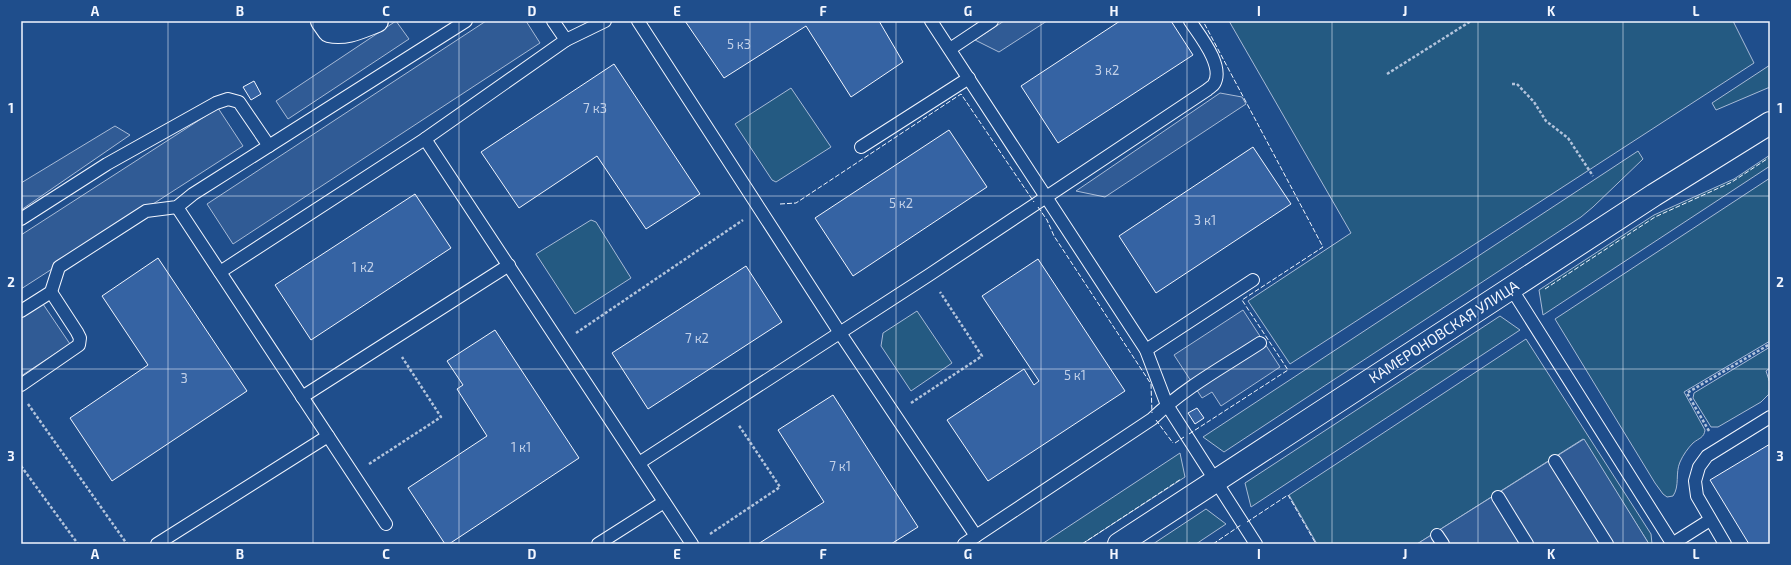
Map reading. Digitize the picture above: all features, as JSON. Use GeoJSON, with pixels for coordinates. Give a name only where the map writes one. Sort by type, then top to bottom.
{"type":"FeatureCollection","features":[{"type":"Feature","properties":{"kind":"street"},"geometry":{"type":"LineString","coordinates":[[330,27],[353,30],[377,21]]}},
{"type":"Feature","properties":{"kind":"street","name":"КАМЕРОНОВСКАЯ УЛИЦА"},"geometry":{"type":"LineString","coordinates":[[1119,544],[1654,195],[1770,123]]}},
{"type":"Feature","properties":{"kind":"lane"},"geometry":{"type":"LineString","coordinates":[[21,311],[50,292],[58,267],[146,211],[177,207],[193,194],[466,21]]}},
{"type":"Feature","properties":{"kind":"lane"},"geometry":{"type":"LineString","coordinates":[[554,21],[566,40]]}},
{"type":"Feature","properties":{"kind":"lane"},"geometry":{"type":"LineString","coordinates":[[220,272],[425,139],[566,40],[605,21]]}},
{"type":"Feature","properties":{"kind":"lane"},"geometry":{"type":"LineString","coordinates":[[638,21],[840,333],[976,536]]}},
{"type":"Feature","properties":{"kind":"lane"},"geometry":{"type":"LineString","coordinates":[[931,21],[1146,350],[1167,405],[1256,544]]}},
{"type":"Feature","properties":{"kind":"lane"},"geometry":{"type":"LineString","coordinates":[[950,49],[992,21]]}},
{"type":"Feature","properties":{"kind":"lane"},"geometry":{"type":"LineString","coordinates":[[639,463],[1047,198],[1207,90],[1214,84],[1216,68],[1212,56],[1190,21]]}},
{"type":"Feature","properties":{"kind":"lane"},"geometry":{"type":"LineString","coordinates":[[861,147],[969,78]]}},
{"type":"Feature","properties":{"kind":"lane"},"geometry":{"type":"LineString","coordinates":[[21,219],[107,164],[216,103],[228,99],[239,102],[269,146]]}},
{"type":"Feature","properties":{"kind":"lane"},"geometry":{"type":"LineString","coordinates":[[425,139],[692,544]]}},
{"type":"Feature","properties":{"kind":"lane"},"geometry":{"type":"LineString","coordinates":[[177,207],[386,524]]}},
{"type":"Feature","properties":{"kind":"lane"},"geometry":{"type":"LineString","coordinates":[[302,397],[509,265]]}},
{"type":"Feature","properties":{"kind":"lane"},"geometry":{"type":"LineString","coordinates":[[1146,350],[1253,280]]}},
{"type":"Feature","properties":{"kind":"lane"},"geometry":{"type":"LineString","coordinates":[[1511,288],[1672,543],[1710,520]]}},
{"type":"Feature","properties":{"kind":"lane"},"geometry":{"type":"LineString","coordinates":[[21,385],[79,345],[80,338],[77,332],[50,292]]}},
{"type":"Feature","properties":{"kind":"lane"},"geometry":{"type":"LineString","coordinates":[[964,544],[1152,419],[1189,388],[1260,343]]}},
{"type":"Feature","properties":{"kind":"lane"},"geometry":{"type":"LineString","coordinates":[[1725,544],[1697,496],[1695,481],[1699,467],[1707,456],[1770,417]]}},
{"type":"Feature","properties":{"kind":"lane"},"geometry":{"type":"LineString","coordinates":[[157,544],[328,436]]}},
{"type":"Feature","properties":{"kind":"lane"},"geometry":{"type":"LineString","coordinates":[[1555,461],[1607,544]]}},
{"type":"Feature","properties":{"kind":"lane"},"geometry":{"type":"LineString","coordinates":[[1498,497],[1527,544]]}},
{"type":"Feature","properties":{"kind":"lane"},"geometry":{"type":"LineString","coordinates":[[598,544],[664,502]]}},
{"type":"Feature","properties":{"kind":"path"},"geometry":{"type":"LineString","coordinates":[[1387,74],[1471,21]]}},
{"type":"Feature","properties":{"kind":"path"},"geometry":{"type":"LineString","coordinates":[[1512,84],[1517,84],[1534,102],[1546,121],[1568,138],[1593,176]]}},
{"type":"Feature","properties":{"kind":"path"},"geometry":{"type":"LineString","coordinates":[[560,343],[760,209]]}},
{"type":"Feature","properties":{"kind":"path"},"geometry":{"type":"LineString","coordinates":[[894,414],[982,356],[929,275]]}},
{"type":"Feature","properties":{"kind":"path"},"geometry":{"type":"LineString","coordinates":[[354,474],[441,418],[391,340]]}},
{"type":"Feature","properties":{"kind":"path"},"geometry":{"type":"LineString","coordinates":[[1705,424],[1687,393],[1770,344]]}},
{"type":"Feature","properties":{"kind":"path"},"geometry":{"type":"LineString","coordinates":[[26,401],[126,544]]}},
{"type":"Feature","properties":{"kind":"path"},"geometry":{"type":"LineString","coordinates":[[708,535],[780,487],[726,407]]}},
{"type":"Feature","properties":{"kind":"path"},"geometry":{"type":"LineString","coordinates":[[21,466],[78,544]]}},
{"type":"Feature","properties":{"kind":"shaded area"},"geometry":{"type":"Polygon","coordinates":[[[396,21],[409,39],[288,119],[276,101],[396,21]]]}},
{"type":"Feature","properties":{"kind":"shaded area"},"geometry":{"type":"Polygon","coordinates":[[[486,21],[526,21],[540,43],[233,244],[207,204],[486,21]]]}},
{"type":"Feature","properties":{"kind":"shaded area"},"geometry":{"type":"Polygon","coordinates":[[[1004,21],[1047,21],[999,52],[975,40],[1004,21]]]}},
{"type":"Feature","properties":{"kind":"shaded area"},"geometry":{"type":"Polygon","coordinates":[[[1229,21],[1733,21],[1754,63],[1290,364],[1248,301],[1351,233],[1229,21]]]}},
{"type":"Feature","properties":{"kind":"shaded area"},"geometry":{"type":"Polygon","coordinates":[[[1770,65],[1770,87],[1716,110],[1712,103],[1770,65]]]}},
{"type":"Feature","properties":{"kind":"shaded area"},"geometry":{"type":"Polygon","coordinates":[[[791,88],[831,147],[776,182],[772,180],[735,124],[791,88]]]}},
{"type":"Feature","properties":{"kind":"shaded area"},"geometry":{"type":"Polygon","coordinates":[[[1220,93],[1242,97],[1246,104],[1105,197],[1076,191],[1220,93]]]}},
{"type":"Feature","properties":{"kind":"shaded area"},"geometry":{"type":"Polygon","coordinates":[[[218,108],[243,146],[21,289],[21,235],[218,108]]]}},
{"type":"Feature","properties":{"kind":"shaded area"},"geometry":{"type":"Polygon","coordinates":[[[115,126],[130,135],[21,210],[21,183],[115,126]]]}},
{"type":"Feature","properties":{"kind":"shaded area"},"geometry":{"type":"Polygon","coordinates":[[[1638,151],[1643,159],[1581,217],[1224,452],[1203,437],[1638,151]]]}},
{"type":"Feature","properties":{"kind":"shaded area"},"geometry":{"type":"Polygon","coordinates":[[[1770,155],[1770,166],[1543,315],[1539,290],[1654,215],[1734,179],[1770,155]]]}},
{"type":"Feature","properties":{"kind":"shaded area"},"geometry":{"type":"Polygon","coordinates":[[[1770,178],[1770,341],[1684,392],[1705,430],[1702,436],[1687,449],[1680,462],[1675,492],[1673,496],[1667,497],[1655,483],[1555,319],[1770,178]]]}},
{"type":"Feature","properties":{"kind":"shaded area"},"geometry":{"type":"Polygon","coordinates":[[[591,220],[596,222],[631,278],[575,314],[536,254],[591,220]]]}},
{"type":"Feature","properties":{"kind":"shaded area"},"geometry":{"type":"Polygon","coordinates":[[[43,304],[70,344],[21,376],[21,318],[43,304]]]}},
{"type":"Feature","properties":{"kind":"shaded area"},"geometry":{"type":"Polygon","coordinates":[[[1243,310],[1280,367],[1221,406],[1212,392],[1202,398],[1174,355],[1243,310]]]}},
{"type":"Feature","properties":{"kind":"shaded area"},"geometry":{"type":"Polygon","coordinates":[[[917,311],[952,363],[911,391],[881,346],[883,333],[917,311]]]}},
{"type":"Feature","properties":{"kind":"shaded area"},"geometry":{"type":"Polygon","coordinates":[[[1500,316],[1520,330],[1251,507],[1245,483],[1500,316]]]}},
{"type":"Feature","properties":{"kind":"shaded area"},"geometry":{"type":"Polygon","coordinates":[[[1526,339],[1651,534],[1652,544],[1649,544],[1583,439],[1417,544],[1317,544],[1289,495],[1526,339]]]}},
{"type":"Feature","properties":{"kind":"shaded area"},"geometry":{"type":"Polygon","coordinates":[[[1770,347],[1770,368],[1766,371],[1770,383],[1769,394],[1761,402],[1718,427],[1711,427],[1693,398],[1694,393],[1770,347]]]}},
{"type":"Feature","properties":{"kind":"shaded area"},"geometry":{"type":"Polygon","coordinates":[[[1584,439],[1649,544],[1417,544],[1584,439]]]}},
{"type":"Feature","properties":{"kind":"shaded area"},"geometry":{"type":"Polygon","coordinates":[[[1180,453],[1185,477],[1082,544],[1042,544],[1180,453]]]}},
{"type":"Feature","properties":{"kind":"shaded area"},"geometry":{"type":"Polygon","coordinates":[[[1206,509],[1226,524],[1196,544],[1153,544],[1206,509]]]}},
{"type":"Feature","properties":{"kind":"building"},"geometry":{"type":"Polygon","coordinates":[[[685,21],[879,21],[903,62],[851,97],[806,26],[724,78],[685,21]]]}},
{"type":"Feature","properties":{"kind":"building"},"geometry":{"type":"Polygon","coordinates":[[[1120,21],[1171,21],[1193,55],[1058,143],[1021,86],[1120,21]]]}},
{"type":"Feature","properties":{"kind":"building"},"geometry":{"type":"Polygon","coordinates":[[[614,64],[700,194],[646,229],[597,156],[519,208],[481,152],[614,64]]]}},
{"type":"Feature","properties":{"kind":"building"},"geometry":{"type":"Polygon","coordinates":[[[254,81],[261,94],[251,100],[243,87],[254,81]]]}},
{"type":"Feature","properties":{"kind":"building"},"geometry":{"type":"Polygon","coordinates":[[[949,130],[987,187],[853,276],[815,218],[949,130]]]}},
{"type":"Feature","properties":{"kind":"building"},"geometry":{"type":"Polygon","coordinates":[[[1253,147],[1291,204],[1156,293],[1119,236],[1253,147]]]}},
{"type":"Feature","properties":{"kind":"building"},"geometry":{"type":"Polygon","coordinates":[[[415,194],[451,248],[311,340],[275,285],[415,194]]]}},
{"type":"Feature","properties":{"kind":"building"},"geometry":{"type":"Polygon","coordinates":[[[158,258],[247,391],[112,481],[70,418],[148,365],[102,296],[158,258]]]}},
{"type":"Feature","properties":{"kind":"building"},"geometry":{"type":"Polygon","coordinates":[[[1038,259],[1125,391],[988,481],[947,420],[1024,369],[1034,385],[1039,381],[982,296],[1038,259]]]}},
{"type":"Feature","properties":{"kind":"building"},"geometry":{"type":"Polygon","coordinates":[[[746,266],[782,322],[648,409],[612,353],[746,266]]]}},
{"type":"Feature","properties":{"kind":"building"},"geometry":{"type":"Polygon","coordinates":[[[495,330],[579,458],[449,544],[445,544],[408,488],[487,436],[457,389],[463,385],[447,361],[495,330]]]}},
{"type":"Feature","properties":{"kind":"building"},"geometry":{"type":"Polygon","coordinates":[[[833,395],[918,527],[891,544],[758,544],[824,502],[778,430],[833,395]]]}},
{"type":"Feature","properties":{"kind":"building"},"geometry":{"type":"Polygon","coordinates":[[[1197,408],[1204,418],[1195,424],[1188,413],[1197,408]]]}},
{"type":"Feature","properties":{"kind":"building"},"geometry":{"type":"Polygon","coordinates":[[[1770,444],[1770,544],[1749,544],[1710,480],[1770,444]]]}},
{"type":"Feature","properties":{"kind":"fence"},"geometry":{"type":"LineString","coordinates":[[1189,434],[1288,370],[1242,300],[1323,247],[1203,21]]}},
{"type":"Feature","properties":{"kind":"fence"},"geometry":{"type":"LineString","coordinates":[[780,204],[796,203],[961,94],[1034,202]]}},
{"type":"Feature","properties":{"kind":"fence"},"geometry":{"type":"LineString","coordinates":[[1545,289],[1655,217],[1732,182],[1770,157]]}},
{"type":"Feature","properties":{"kind":"fence"},"geometry":{"type":"LineString","coordinates":[[1038,207],[1047,220],[1054,236],[1151,384],[1152,413]]}},
{"type":"Feature","properties":{"kind":"fence"},"geometry":{"type":"LineString","coordinates":[[1156,420],[1173,443]]}},
{"type":"Feature","properties":{"kind":"fence"},"geometry":{"type":"LineString","coordinates":[[1175,443],[1184,437]]}},
{"type":"Feature","properties":{"kind":"fence"},"geometry":{"type":"LineString","coordinates":[[1082,544],[1181,479]]}},
{"type":"Feature","properties":{"kind":"fence"},"geometry":{"type":"LineString","coordinates":[[1247,522],[1288,495],[1316,544]]}},
{"type":"Feature","properties":{"kind":"fence"},"geometry":{"type":"LineString","coordinates":[[1213,544],[1241,525]]}}]}
